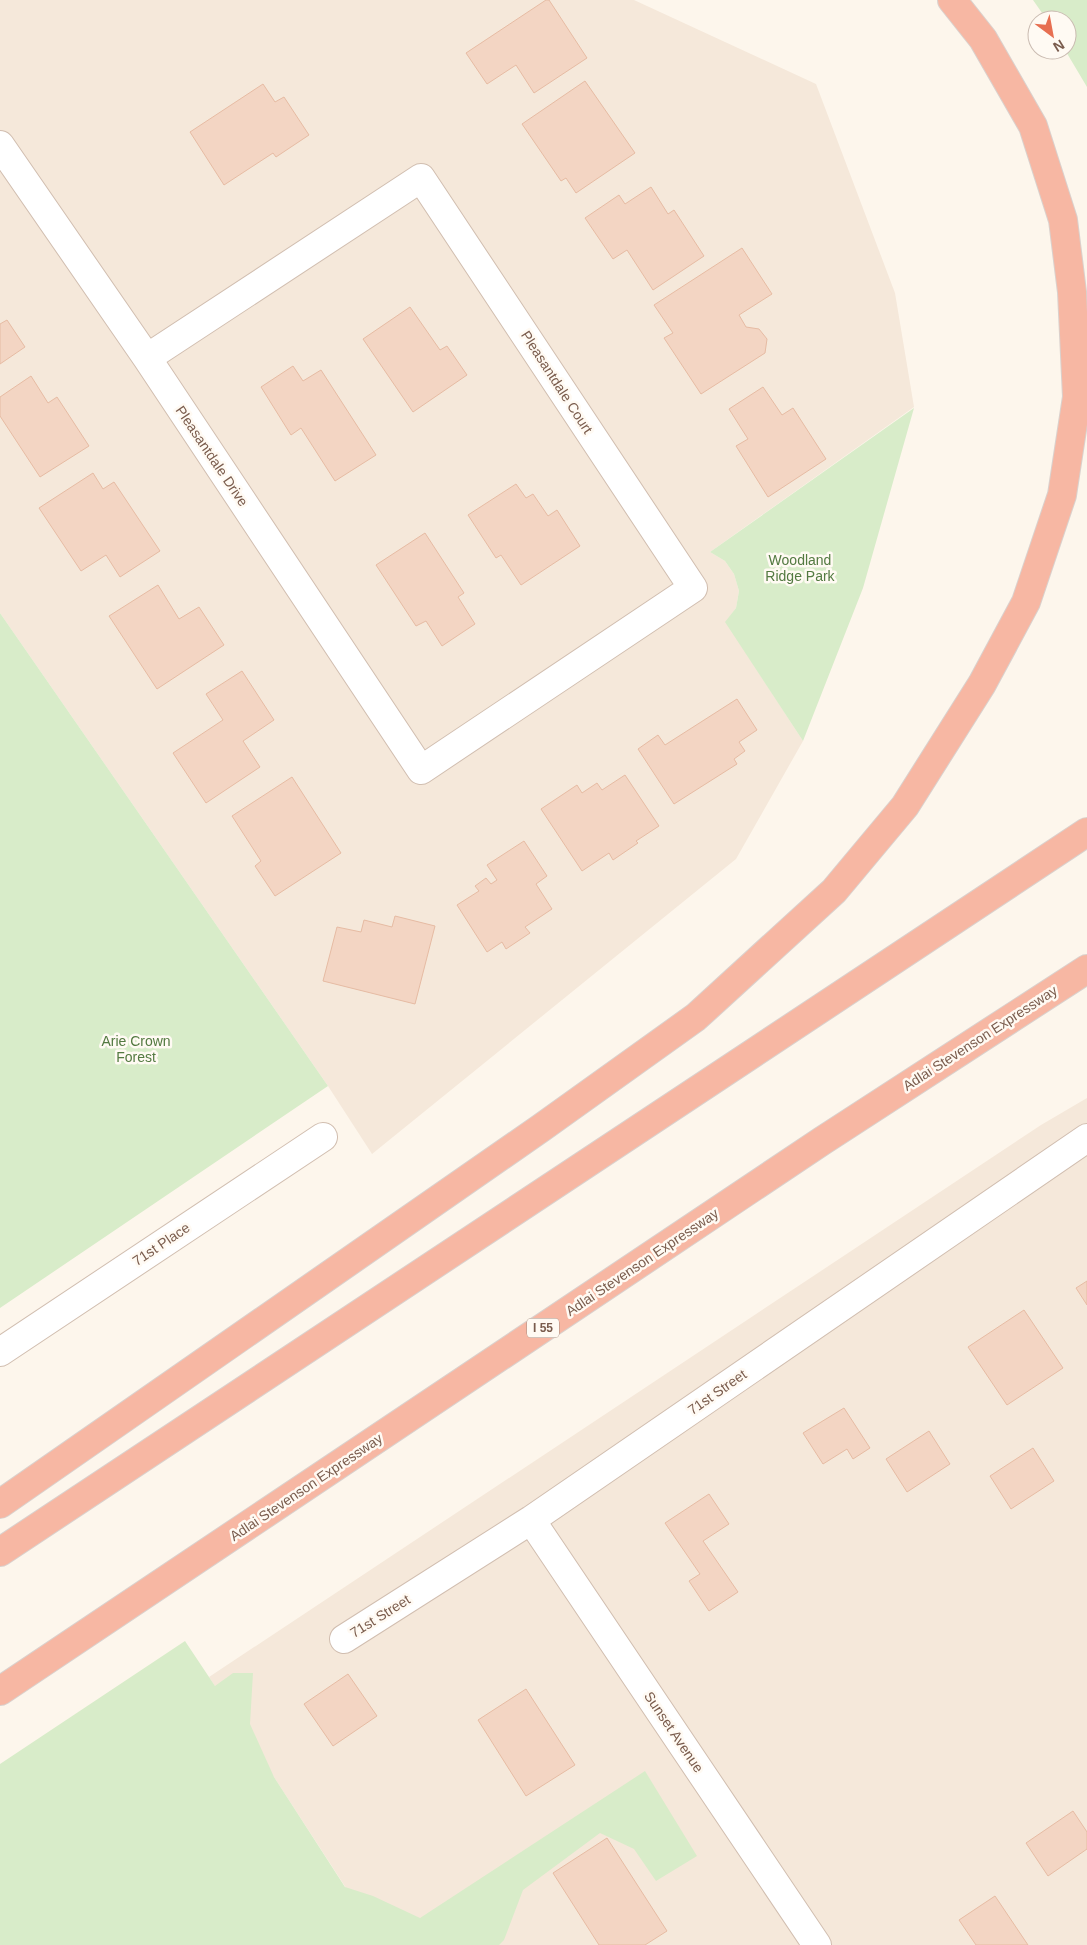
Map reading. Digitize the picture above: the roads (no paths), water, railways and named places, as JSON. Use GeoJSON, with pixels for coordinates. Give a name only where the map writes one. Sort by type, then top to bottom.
{"type":"FeatureCollection","features":[{"type":"Feature","properties":{"kind":"highway"},"geometry":{"type":"LineString","coordinates":[[0,1504],[525,1139],[696,1017],[834,891],[910,798],[982,684],[1026,602],[1062,495],[1077,397],[1072,292],[1063,220],[1033,126],[983,39],[952,0]]}},
{"type":"Feature","properties":{"kind":"highway"},"geometry":{"type":"LineString","coordinates":[[0,1552],[1087,832]]}},
{"type":"Feature","properties":{"kind":"highway","name":"Adlai Stevenson Expressway"},"geometry":{"type":"LineString","coordinates":[[0,1691],[822,1141],[1087,969]]}},
{"type":"Feature","properties":{"kind":"street","name":"Pleasantdale Drive"},"geometry":{"type":"LineString","coordinates":[[0,145],[147,358],[421,770]]}},
{"type":"Feature","properties":{"kind":"street","name":"Pleasantdale Court"},"geometry":{"type":"LineString","coordinates":[[147,358],[422,178],[693,588],[421,770]]}},
{"type":"Feature","properties":{"kind":"street","name":"71st Place"},"geometry":{"type":"LineString","coordinates":[[0,1352],[323,1137]]}},
{"type":"Feature","properties":{"kind":"street","name":"71st Street"},"geometry":{"type":"LineString","coordinates":[[344,1639],[531,1520],[1087,1138]]}},
{"type":"Feature","properties":{"kind":"street","name":"Sunset Avenue"},"geometry":{"type":"LineString","coordinates":[[531,1520],[817,1945]]}},
{"type":"Feature","properties":{"kind":"park label","name":"Woodland Ridge Park"},"geometry":{"type":"Point","coordinates":[800,568]}},
{"type":"Feature","properties":{"kind":"park label","name":"Arie Crown Forest"},"geometry":{"type":"Point","coordinates":[136,1050]}}]}
